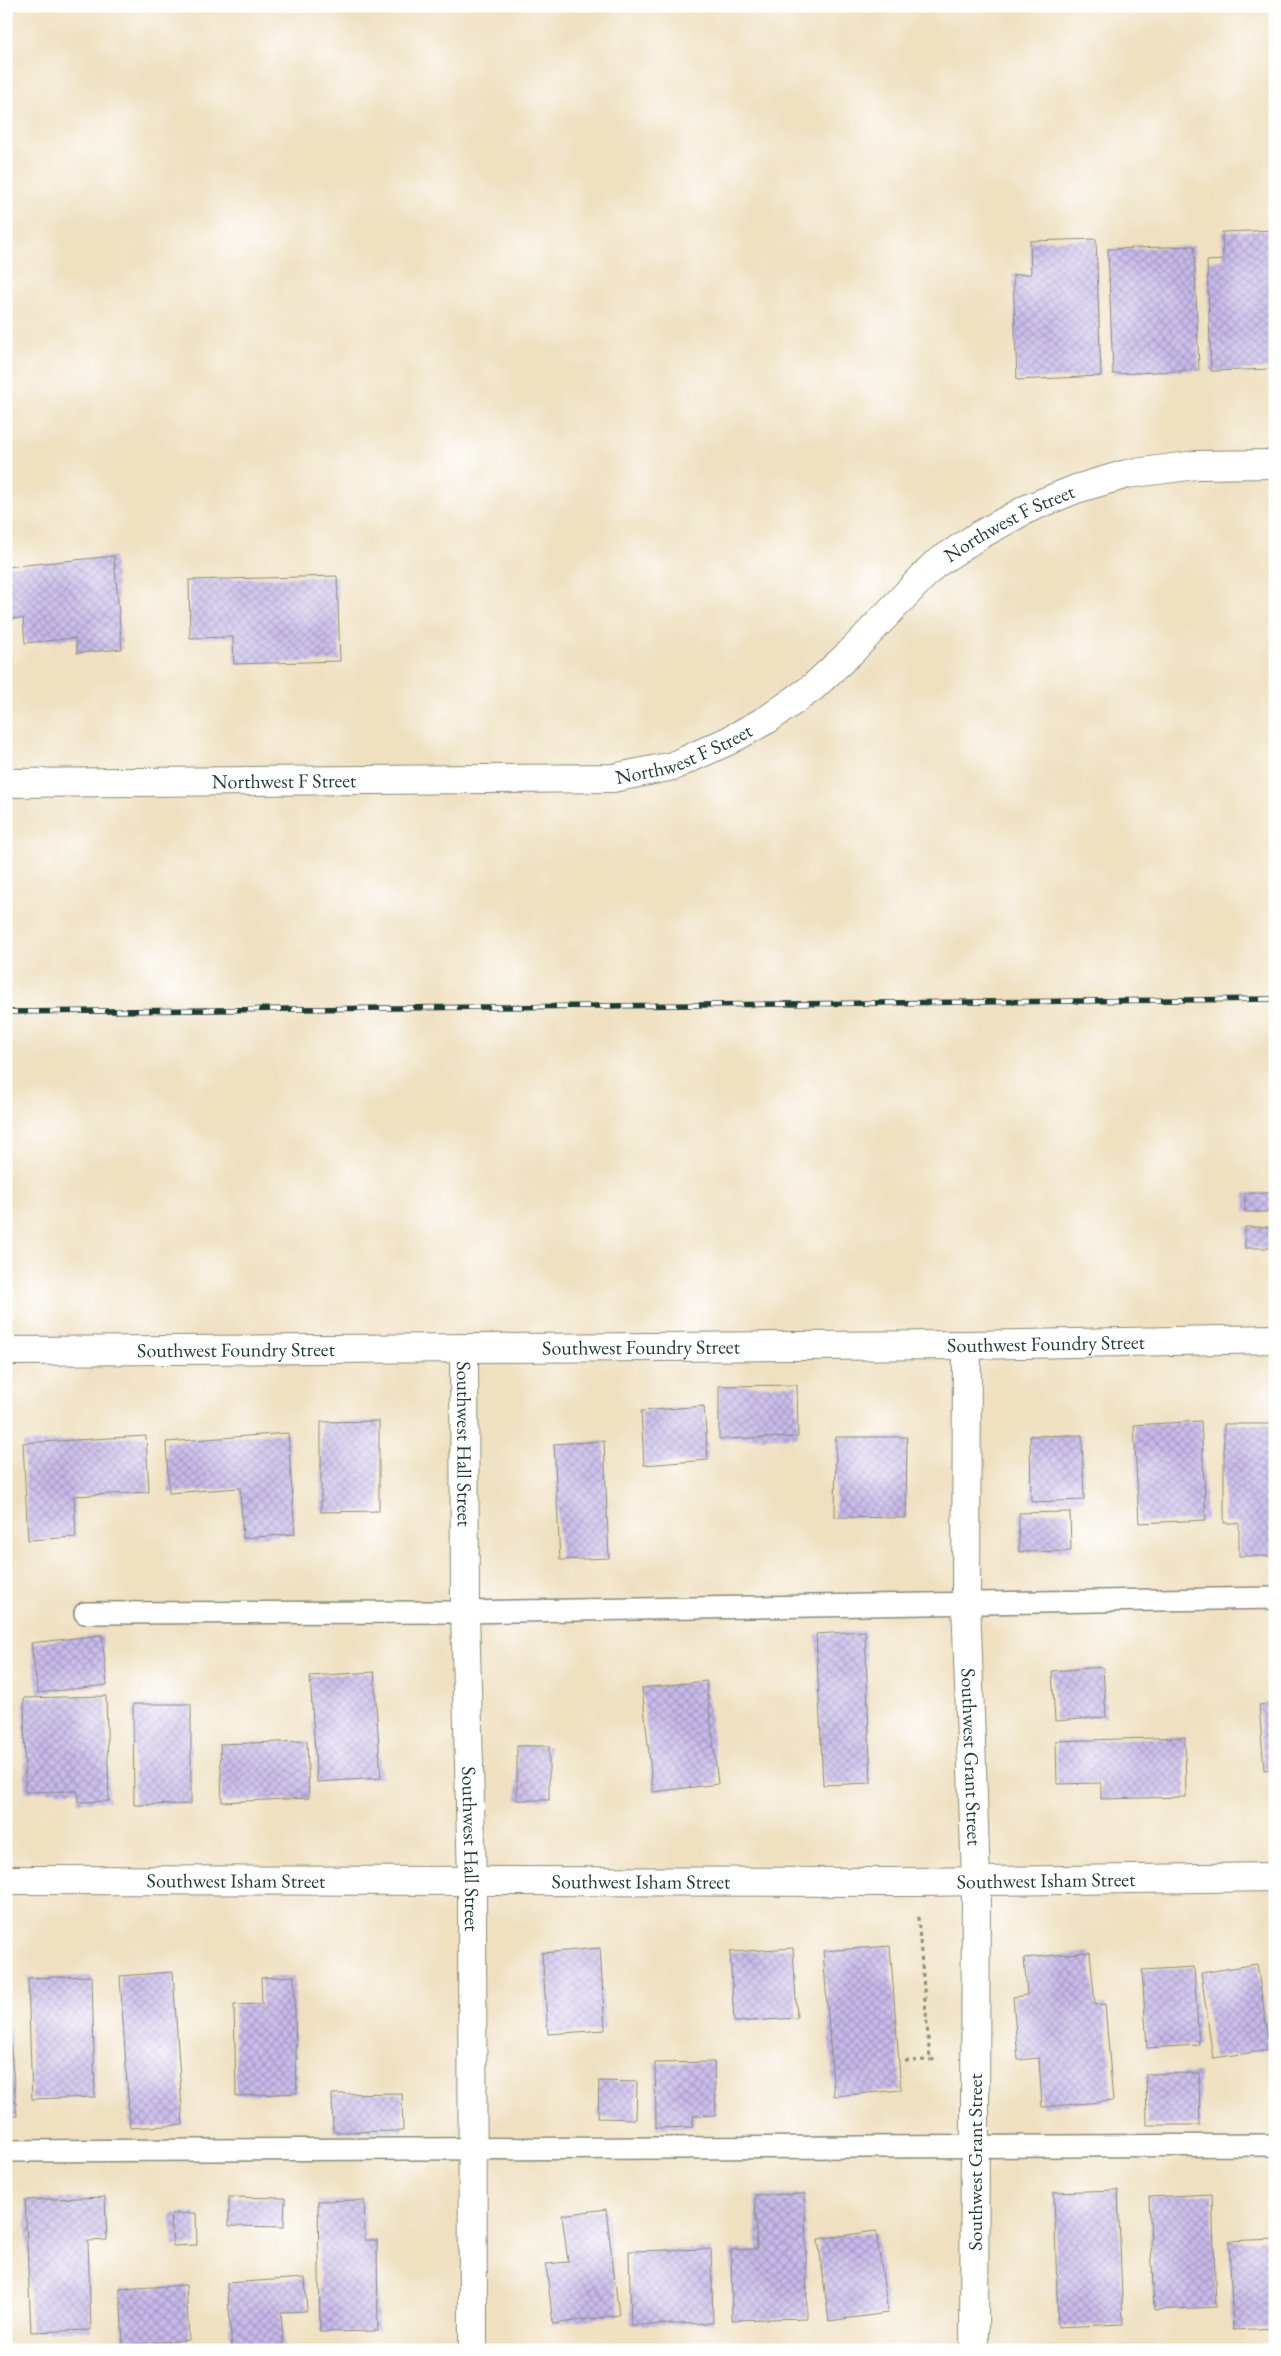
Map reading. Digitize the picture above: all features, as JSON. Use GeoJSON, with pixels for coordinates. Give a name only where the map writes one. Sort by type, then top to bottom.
{"type":"FeatureCollection","features":[{"type":"Feature","properties":{"kind":"street","name":"Northwest F Street"},"geometry":{"type":"LineString","coordinates":[[6,783],[613,778],[673,766],[752,728],[812,688],[851,652],[934,565],[978,536],[1027,509],[1076,489],[1127,474],[1196,465],[1275,464]]}},
{"type":"Feature","properties":{"kind":"street","name":"Southwest Foundry Street"},"geometry":{"type":"LineString","coordinates":[[6,1351],[967,1345],[1275,1339]]}},
{"type":"Feature","properties":{"kind":"street","name":"Southwest Grant Street"},"geometry":{"type":"LineString","coordinates":[[967,1345],[966,1602],[976,1880],[974,2350]]}},
{"type":"Feature","properties":{"kind":"street","name":"Southwest Hall Street"},"geometry":{"type":"LineString","coordinates":[[464,1349],[465,1612],[472,1881],[470,2150],[472,2350]]}},
{"type":"Feature","properties":{"kind":"street","name":"Southwest Isham Street"},"geometry":{"type":"LineString","coordinates":[[6,1880],[915,1882],[1275,1877]]}},
{"type":"Feature","properties":{"kind":"lane"},"geometry":{"type":"LineString","coordinates":[[85,1613],[465,1612],[1275,1598]]}},
{"type":"Feature","properties":{"kind":"lane"},"geometry":{"type":"LineString","coordinates":[[6,2150],[1275,2146]]}},
{"type":"Feature","properties":{"kind":"path"},"geometry":{"type":"LineString","coordinates":[[915,1882],[930,2060]]}},
{"type":"Feature","properties":{"kind":"path"},"geometry":{"type":"LineString","coordinates":[[905,2061],[974,2056]]}},
{"type":"Feature","properties":{"kind":"building"},"geometry":{"type":"Polygon","coordinates":[[[1275,230],[1275,369],[1211,371],[1207,261],[1223,260],[1222,232],[1275,230]]]}},
{"type":"Feature","properties":{"kind":"building"},"geometry":{"type":"Polygon","coordinates":[[[1096,239],[1101,376],[1017,380],[1013,275],[1031,274],[1030,241],[1096,239]]]}},
{"type":"Feature","properties":{"kind":"building"},"geometry":{"type":"Polygon","coordinates":[[[1194,246],[1199,370],[1113,374],[1108,249],[1194,246]]]}},
{"type":"Feature","properties":{"kind":"building"},"geometry":{"type":"Polygon","coordinates":[[[114,556],[122,649],[77,653],[76,638],[25,643],[23,618],[6,619],[6,567],[114,556]]]}},
{"type":"Feature","properties":{"kind":"building"},"geometry":{"type":"Polygon","coordinates":[[[337,576],[340,661],[234,664],[233,637],[190,638],[189,580],[337,576]]]}},
{"type":"Feature","properties":{"kind":"building"},"geometry":{"type":"Polygon","coordinates":[[[1245,1193],[1275,1193],[1275,1212],[1245,1212],[1245,1193]]]}},
{"type":"Feature","properties":{"kind":"building"},"geometry":{"type":"Polygon","coordinates":[[[1245,1227],[1275,1227],[1275,1248],[1245,1248],[1245,1227]]]}},
{"type":"Feature","properties":{"kind":"building"},"geometry":{"type":"Polygon","coordinates":[[[797,1385],[798,1437],[719,1439],[719,1386],[797,1385]]]}},
{"type":"Feature","properties":{"kind":"building"},"geometry":{"type":"Polygon","coordinates":[[[704,1406],[708,1460],[644,1465],[641,1411],[704,1406]]]}},
{"type":"Feature","properties":{"kind":"building"},"geometry":{"type":"Polygon","coordinates":[[[379,1421],[379,1511],[321,1512],[321,1422],[379,1421]]]}},
{"type":"Feature","properties":{"kind":"building"},"geometry":{"type":"Polygon","coordinates":[[[1201,1421],[1206,1520],[1139,1523],[1134,1425],[1201,1421]]]}},
{"type":"Feature","properties":{"kind":"building"},"geometry":{"type":"Polygon","coordinates":[[[1224,1424],[1273,1424],[1275,1556],[1239,1556],[1239,1523],[1224,1523],[1224,1424]]]}},
{"type":"Feature","properties":{"kind":"building"},"geometry":{"type":"Polygon","coordinates":[[[288,1433],[295,1534],[243,1538],[240,1488],[169,1493],[166,1442],[288,1433]]]}},
{"type":"Feature","properties":{"kind":"building"},"geometry":{"type":"Polygon","coordinates":[[[1082,1435],[1084,1500],[1031,1502],[1030,1436],[1082,1435]]]}},
{"type":"Feature","properties":{"kind":"building"},"geometry":{"type":"Polygon","coordinates":[[[146,1436],[149,1492],[74,1496],[76,1537],[28,1540],[23,1443],[146,1436]]]}},
{"type":"Feature","properties":{"kind":"building"},"geometry":{"type":"Polygon","coordinates":[[[836,1437],[907,1437],[906,1518],[835,1517],[836,1437]]]}},
{"type":"Feature","properties":{"kind":"building"},"geometry":{"type":"Polygon","coordinates":[[[604,1441],[609,1558],[560,1560],[554,1444],[604,1441]]]}},
{"type":"Feature","properties":{"kind":"building"},"geometry":{"type":"Polygon","coordinates":[[[1070,1512],[1071,1551],[1019,1552],[1019,1513],[1070,1512]]]}},
{"type":"Feature","properties":{"kind":"building"},"geometry":{"type":"Polygon","coordinates":[[[865,1631],[871,1783],[823,1785],[816,1634],[865,1631]]]}},
{"type":"Feature","properties":{"kind":"building"},"geometry":{"type":"Polygon","coordinates":[[[102,1635],[107,1685],[38,1693],[31,1643],[102,1635]]]}},
{"type":"Feature","properties":{"kind":"building"},"geometry":{"type":"Polygon","coordinates":[[[1275,1651],[1275,1691],[1273,1692],[1270,1652],[1275,1651]]]}},
{"type":"Feature","properties":{"kind":"building"},"geometry":{"type":"Polygon","coordinates":[[[1103,1667],[1106,1717],[1055,1721],[1052,1671],[1103,1667]]]}},
{"type":"Feature","properties":{"kind":"building"},"geometry":{"type":"Polygon","coordinates":[[[374,1672],[381,1778],[317,1782],[310,1676],[374,1672]]]}},
{"type":"Feature","properties":{"kind":"building"},"geometry":{"type":"Polygon","coordinates":[[[706,1681],[718,1784],[653,1792],[642,1688],[706,1681]]]}},
{"type":"Feature","properties":{"kind":"building"},"geometry":{"type":"Polygon","coordinates":[[[106,1696],[109,1801],[78,1802],[78,1791],[25,1792],[24,1698],[106,1696]]]}},
{"type":"Feature","properties":{"kind":"building"},"geometry":{"type":"Polygon","coordinates":[[[1275,1703],[1275,1769],[1264,1770],[1259,1705],[1275,1703]]]}},
{"type":"Feature","properties":{"kind":"building"},"geometry":{"type":"Polygon","coordinates":[[[133,1704],[191,1704],[191,1804],[134,1805],[133,1704]]]}},
{"type":"Feature","properties":{"kind":"building"},"geometry":{"type":"Polygon","coordinates":[[[1185,1737],[1186,1797],[1101,1799],[1101,1783],[1057,1784],[1056,1741],[1185,1737]]]}},
{"type":"Feature","properties":{"kind":"building"},"geometry":{"type":"Polygon","coordinates":[[[307,1741],[309,1798],[222,1802],[220,1744],[307,1741]]]}},
{"type":"Feature","properties":{"kind":"building"},"geometry":{"type":"Polygon","coordinates":[[[517,1746],[549,1746],[549,1800],[517,1800],[517,1746]]]}},
{"type":"Feature","properties":{"kind":"building"},"geometry":{"type":"Polygon","coordinates":[[[6,1762],[9,1785],[6,1786],[6,1762]]]}},
{"type":"Feature","properties":{"kind":"building"},"geometry":{"type":"Polygon","coordinates":[[[890,1946],[901,2090],[834,2096],[823,1951],[890,1946]]]}},
{"type":"Feature","properties":{"kind":"building"},"geometry":{"type":"Polygon","coordinates":[[[600,1948],[605,2030],[548,2034],[542,1953],[600,1948]]]}},
{"type":"Feature","properties":{"kind":"building"},"geometry":{"type":"Polygon","coordinates":[[[793,1948],[797,2018],[734,2022],[730,1952],[793,1948]]]}},
{"type":"Feature","properties":{"kind":"building"},"geometry":{"type":"Polygon","coordinates":[[[1090,1952],[1095,2005],[1105,2004],[1113,2101],[1042,2107],[1039,2058],[1018,2060],[1013,1997],[1027,1995],[1024,1958],[1090,1952]]]}},
{"type":"Feature","properties":{"kind":"building"},"geometry":{"type":"Polygon","coordinates":[[[1257,1964],[1270,2050],[1213,2058],[1201,1973],[1257,1964]]]}},
{"type":"Feature","properties":{"kind":"building"},"geometry":{"type":"Polygon","coordinates":[[[1194,1967],[1199,2045],[1147,2048],[1142,1970],[1194,1967]]]}},
{"type":"Feature","properties":{"kind":"building"},"geometry":{"type":"Polygon","coordinates":[[[173,1972],[183,2125],[130,2128],[120,1976],[173,1972]]]}},
{"type":"Feature","properties":{"kind":"building"},"geometry":{"type":"Polygon","coordinates":[[[92,1976],[95,2097],[32,2099],[28,1978],[92,1976]]]}},
{"type":"Feature","properties":{"kind":"building"},"geometry":{"type":"Polygon","coordinates":[[[294,1976],[297,2093],[236,2096],[234,2005],[262,2004],[261,1978],[294,1976]]]}},
{"type":"Feature","properties":{"kind":"building"},"geometry":{"type":"Polygon","coordinates":[[[6,1994],[17,2116],[6,2116],[6,1994]]]}},
{"type":"Feature","properties":{"kind":"building"},"geometry":{"type":"Polygon","coordinates":[[[714,2062],[716,2115],[693,2116],[693,2127],[656,2128],[655,2063],[714,2062]]]}},
{"type":"Feature","properties":{"kind":"building"},"geometry":{"type":"Polygon","coordinates":[[[1199,2073],[1200,2125],[1147,2125],[1146,2074],[1199,2073]]]}},
{"type":"Feature","properties":{"kind":"building"},"geometry":{"type":"Polygon","coordinates":[[[599,2081],[637,2082],[636,2119],[598,2118],[599,2081]]]}},
{"type":"Feature","properties":{"kind":"building"},"geometry":{"type":"Polygon","coordinates":[[[402,2093],[403,2131],[333,2132],[332,2094],[402,2093]]]}},
{"type":"Feature","properties":{"kind":"building"},"geometry":{"type":"Polygon","coordinates":[[[1118,2190],[1123,2324],[1058,2327],[1054,2192],[1118,2190]]]}},
{"type":"Feature","properties":{"kind":"building"},"geometry":{"type":"Polygon","coordinates":[[[805,2194],[807,2318],[732,2320],[731,2250],[757,2249],[755,2195],[805,2194]]]}},
{"type":"Feature","properties":{"kind":"building"},"geometry":{"type":"Polygon","coordinates":[[[1212,2194],[1216,2307],[1154,2310],[1149,2197],[1212,2194]]]}},
{"type":"Feature","properties":{"kind":"building"},"geometry":{"type":"Polygon","coordinates":[[[105,2197],[107,2240],[88,2241],[91,2330],[31,2332],[25,2200],[105,2197]]]}},
{"type":"Feature","properties":{"kind":"building"},"geometry":{"type":"Polygon","coordinates":[[[229,2197],[285,2198],[284,2227],[229,2226],[229,2197]]]}},
{"type":"Feature","properties":{"kind":"building"},"geometry":{"type":"Polygon","coordinates":[[[364,2200],[365,2240],[377,2240],[378,2331],[320,2332],[318,2201],[364,2200]]]}},
{"type":"Feature","properties":{"kind":"building"},"geometry":{"type":"Polygon","coordinates":[[[606,2209],[619,2315],[553,2324],[546,2264],[568,2262],[562,2215],[606,2209]]]}},
{"type":"Feature","properties":{"kind":"building"},"geometry":{"type":"Polygon","coordinates":[[[196,2213],[197,2245],[173,2246],[171,2214],[196,2213]]]}},
{"type":"Feature","properties":{"kind":"building"},"geometry":{"type":"Polygon","coordinates":[[[876,2231],[888,2313],[829,2321],[818,2239],[876,2231]]]}},
{"type":"Feature","properties":{"kind":"building"},"geometry":{"type":"Polygon","coordinates":[[[1275,2239],[1275,2328],[1233,2330],[1229,2241],[1275,2239]]]}},
{"type":"Feature","properties":{"kind":"building"},"geometry":{"type":"Polygon","coordinates":[[[711,2249],[713,2323],[631,2325],[629,2251],[711,2249]]]}},
{"type":"Feature","properties":{"kind":"building"},"geometry":{"type":"Polygon","coordinates":[[[305,2278],[307,2311],[281,2312],[284,2350],[232,2350],[227,2283],[305,2278]]]}},
{"type":"Feature","properties":{"kind":"building"},"geometry":{"type":"Polygon","coordinates":[[[186,2285],[189,2340],[123,2345],[120,2289],[186,2285]]]}},
{"type":"Feature","properties":{"kind":"railway"},"geometry":{"type":"LineString","coordinates":[[6,1012],[1275,999]]}}]}
